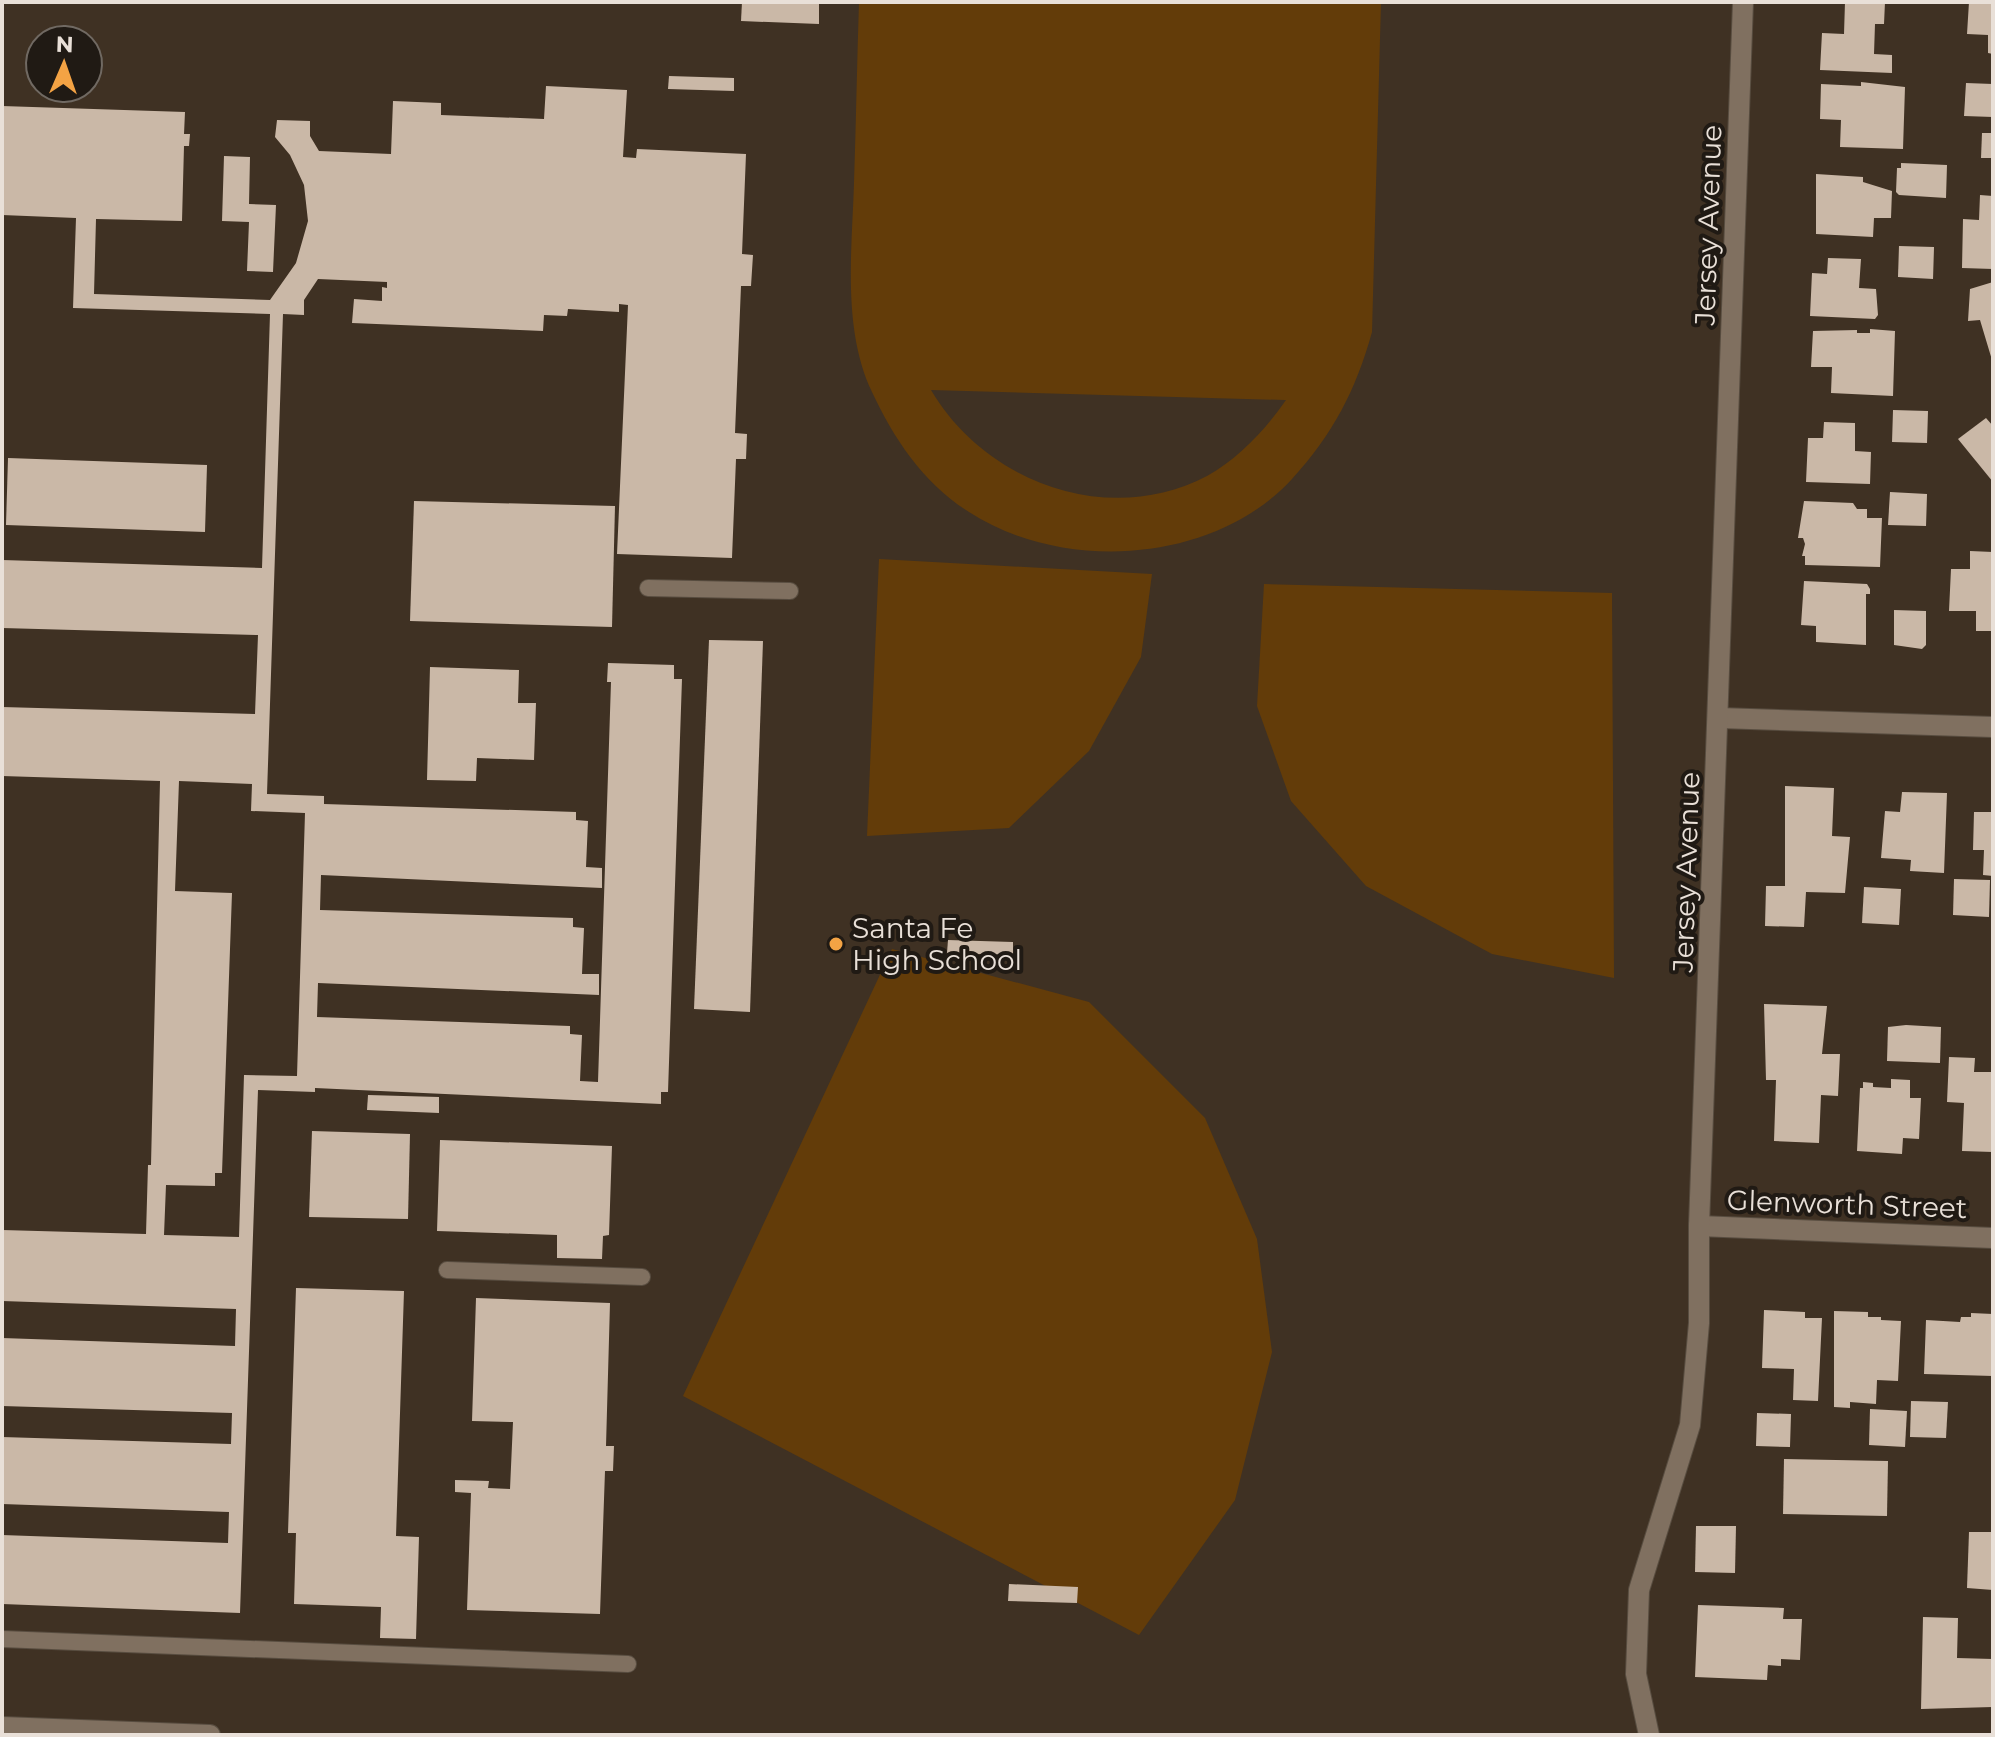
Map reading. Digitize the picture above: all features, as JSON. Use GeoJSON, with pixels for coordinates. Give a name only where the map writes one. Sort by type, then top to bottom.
{"type":"FeatureCollection","features":[{"type":"Feature","properties":{"kind":"street","name":"Jersey Avenue"},"geometry":{"type":"LineString","coordinates":[[1649,1735],[1636,1674],[1639,1590],[1690,1425],[1699,1323],[1699,1226],[1720,718],[1743,2]]}},
{"type":"Feature","properties":{"kind":"street"},"geometry":{"type":"LineString","coordinates":[[1720,718],[1993,727]]}},
{"type":"Feature","properties":{"kind":"street","name":"Glenworth Street"},"geometry":{"type":"LineString","coordinates":[[1699,1226],[1993,1238]]}},
{"type":"Feature","properties":{"kind":"street"},"geometry":{"type":"LineString","coordinates":[[2,1727],[210,1735]]}},
{"type":"Feature","properties":{"kind":"lane"},"geometry":{"type":"LineString","coordinates":[[648,588],[790,591]]}},
{"type":"Feature","properties":{"kind":"lane"},"geometry":{"type":"LineString","coordinates":[[447,1270],[642,1277]]}},
{"type":"Feature","properties":{"kind":"lane"},"geometry":{"type":"LineString","coordinates":[[2,1639],[628,1664]]}},
{"type":"Feature","properties":{"kind":"shaded area"},"geometry":{"type":"Polygon","coordinates":[[[859,2],[1381,2],[1372,332],[1359,373],[1331,428],[1292,479],[1260,507],[1222,529],[1180,543],[1136,550],[1092,551],[1048,545],[1007,532],[969,512],[938,488],[912,459],[872,392],[856,342],[851,262],[859,2]],[[931,390],[954,422],[983,450],[1016,471],[1052,487],[1090,496],[1130,497],[1169,491],[1207,476],[1251,442],[1286,400],[931,390]]]}},
{"type":"Feature","properties":{"kind":"shaded area"},"geometry":{"type":"Polygon","coordinates":[[[879,559],[1152,574],[1141,657],[1089,751],[1009,828],[867,836],[879,559]]]}},
{"type":"Feature","properties":{"kind":"shaded area"},"geometry":{"type":"Polygon","coordinates":[[[1264,584],[1612,593],[1614,978],[1492,954],[1366,886],[1291,801],[1257,706],[1264,584]]]}},
{"type":"Feature","properties":{"kind":"shaded area"},"geometry":{"type":"Polygon","coordinates":[[[892,949],[1089,1002],[1205,1118],[1257,1239],[1272,1352],[1235,1500],[1139,1635],[683,1396],[892,949]]]}},
{"type":"Feature","properties":{"kind":"building"},"geometry":{"type":"Polygon","coordinates":[[[742,2],[819,2],[819,24],[741,21],[742,2]]]}},
{"type":"Feature","properties":{"kind":"building"},"geometry":{"type":"Polygon","coordinates":[[[1845,2],[1885,2],[1884,24],[1875,24],[1874,54],[1892,55],[1892,73],[1820,70],[1822,33],[1844,34],[1845,2]]]}},
{"type":"Feature","properties":{"kind":"building"},"geometry":{"type":"Polygon","coordinates":[[[1969,2],[1993,2],[1993,54],[1988,53],[1988,35],[1967,34],[1969,2]]]}},
{"type":"Feature","properties":{"kind":"building"},"geometry":{"type":"Polygon","coordinates":[[[669,76],[734,78],[734,91],[668,89],[669,76]]]}},
{"type":"Feature","properties":{"kind":"building"},"geometry":{"type":"Polygon","coordinates":[[[1861,82],[1905,87],[1903,149],[1840,147],[1841,120],[1820,119],[1821,84],[1861,86],[1861,82]]]}},
{"type":"Feature","properties":{"kind":"building"},"geometry":{"type":"Polygon","coordinates":[[[1966,83],[1993,84],[1993,117],[1964,116],[1966,83]]]}},
{"type":"Feature","properties":{"kind":"building"},"geometry":{"type":"Polygon","coordinates":[[[546,86],[627,90],[623,157],[636,158],[637,149],[746,154],[742,254],[753,255],[751,286],[741,286],[735,433],[747,434],[746,459],[736,459],[732,558],[617,554],[628,305],[619,304],[619,312],[568,309],[567,316],[544,315],[543,331],[352,323],[354,299],[382,301],[382,287],[387,288],[387,282],[318,279],[304,300],[304,315],[283,314],[267,794],[324,796],[324,804],[576,812],[576,820],[588,821],[586,867],[602,868],[602,888],[321,875],[320,910],[573,918],[573,927],[584,928],[582,974],[599,974],[599,995],[318,983],[317,1017],[570,1026],[570,1034],[582,1035],[580,1081],[598,1082],[611,682],[607,682],[608,663],[674,665],[674,679],[682,679],[668,1092],[661,1092],[661,1104],[315,1088],[315,1092],[258,1090],[240,1613],[2,1604],[2,1535],[228,1543],[229,1512],[2,1504],[2,1437],[231,1444],[232,1413],[2,1406],[2,1338],[235,1346],[236,1309],[2,1301],[2,1230],[146,1234],[148,1165],[151,1165],[160,781],[2,776],[2,707],[255,714],[258,635],[2,628],[2,560],[262,568],[270,314],[73,308],[76,218],[2,215],[2,106],[185,112],[184,134],[190,134],[189,146],[184,146],[182,221],[96,219],[94,294],[270,300],[296,263],[308,221],[304,185],[290,155],[275,137],[277,120],[310,121],[310,136],[319,151],[391,154],[393,101],[441,103],[441,115],[544,119],[546,86]],[[179,781],[175,891],[232,893],[222,1173],[215,1173],[215,1186],[166,1185],[164,1235],[239,1237],[244,1075],[297,1076],[305,813],[251,811],[252,784],[179,781]]]}},
{"type":"Feature","properties":{"kind":"building"},"geometry":{"type":"Polygon","coordinates":[[[1982,133],[1993,133],[1993,158],[1981,158],[1982,133]]]}},
{"type":"Feature","properties":{"kind":"building"},"geometry":{"type":"Polygon","coordinates":[[[224,156],[250,157],[249,204],[276,205],[273,272],[247,271],[249,222],[222,221],[224,156]]]}},
{"type":"Feature","properties":{"kind":"building"},"geometry":{"type":"Polygon","coordinates":[[[1901,163],[1947,165],[1946,198],[1899,195],[1896,192],[1897,168],[1901,168],[1901,163]]]}},
{"type":"Feature","properties":{"kind":"building"},"geometry":{"type":"Polygon","coordinates":[[[1816,174],[1863,177],[1863,182],[1892,191],[1891,218],[1874,218],[1873,237],[1816,234],[1816,174]]]}},
{"type":"Feature","properties":{"kind":"building"},"geometry":{"type":"Polygon","coordinates":[[[1980,195],[1993,196],[1993,269],[1962,268],[1963,219],[1979,220],[1980,195]]]}},
{"type":"Feature","properties":{"kind":"building"},"geometry":{"type":"Polygon","coordinates":[[[1899,246],[1934,247],[1933,279],[1898,277],[1899,246]]]}},
{"type":"Feature","properties":{"kind":"building"},"geometry":{"type":"Polygon","coordinates":[[[1828,258],[1861,259],[1859,288],[1876,289],[1878,315],[1875,319],[1810,316],[1812,273],[1827,274],[1828,258]]]}},
{"type":"Feature","properties":{"kind":"building"},"geometry":{"type":"Polygon","coordinates":[[[1993,282],[1992,360],[1980,320],[1968,321],[1970,289],[1993,282]]]}},
{"type":"Feature","properties":{"kind":"building"},"geometry":{"type":"Polygon","coordinates":[[[1870,329],[1895,331],[1893,396],[1831,393],[1832,367],[1811,367],[1813,331],[1857,330],[1857,333],[1870,333],[1870,329]]]}},
{"type":"Feature","properties":{"kind":"building"},"geometry":{"type":"Polygon","coordinates":[[[1893,410],[1928,411],[1927,443],[1892,442],[1893,410]]]}},
{"type":"Feature","properties":{"kind":"building"},"geometry":{"type":"Polygon","coordinates":[[[1986,418],[1993,426],[1993,482],[1958,439],[1986,418]]]}},
{"type":"Feature","properties":{"kind":"building"},"geometry":{"type":"Polygon","coordinates":[[[1824,422],[1855,423],[1855,451],[1871,452],[1870,484],[1806,482],[1808,438],[1823,438],[1824,422]]]}},
{"type":"Feature","properties":{"kind":"building"},"geometry":{"type":"Polygon","coordinates":[[[8,458],[207,465],[205,532],[6,525],[8,458]]]}},
{"type":"Feature","properties":{"kind":"building"},"geometry":{"type":"Polygon","coordinates":[[[1890,492],[1927,494],[1926,526],[1888,525],[1890,492]]]}},
{"type":"Feature","properties":{"kind":"building"},"geometry":{"type":"Polygon","coordinates":[[[414,501],[615,506],[612,627],[410,621],[414,501]]]}},
{"type":"Feature","properties":{"kind":"building"},"geometry":{"type":"Polygon","coordinates":[[[1804,501],[1853,503],[1857,509],[1867,509],[1867,518],[1882,518],[1880,567],[1805,565],[1805,556],[1802,556],[1805,544],[1803,538],[1798,538],[1804,501]]]}},
{"type":"Feature","properties":{"kind":"building"},"geometry":{"type":"Polygon","coordinates":[[[1970,551],[1993,552],[1993,631],[1976,631],[1976,611],[1949,611],[1951,569],[1970,569],[1970,551]]]}},
{"type":"Feature","properties":{"kind":"building"},"geometry":{"type":"Polygon","coordinates":[[[1804,581],[1867,584],[1870,594],[1866,594],[1866,645],[1816,642],[1816,626],[1801,625],[1804,581]]]}},
{"type":"Feature","properties":{"kind":"building"},"geometry":{"type":"Polygon","coordinates":[[[1894,610],[1926,611],[1926,645],[1922,649],[1894,645],[1894,610]]]}},
{"type":"Feature","properties":{"kind":"building"},"geometry":{"type":"Polygon","coordinates":[[[709,640],[763,641],[750,1012],[694,1009],[709,640]]]}},
{"type":"Feature","properties":{"kind":"building"},"geometry":{"type":"Polygon","coordinates":[[[430,667],[519,670],[518,703],[536,703],[534,760],[477,758],[476,781],[427,780],[430,667]]]}},
{"type":"Feature","properties":{"kind":"building"},"geometry":{"type":"Polygon","coordinates":[[[1785,786],[1834,788],[1832,836],[1850,837],[1845,893],[1806,892],[1804,927],[1765,926],[1766,886],[1785,886],[1785,786]]]}},
{"type":"Feature","properties":{"kind":"building"},"geometry":{"type":"Polygon","coordinates":[[[1902,792],[1947,793],[1944,873],[1910,871],[1911,860],[1881,858],[1885,811],[1900,812],[1902,792]]]}},
{"type":"Feature","properties":{"kind":"building"},"geometry":{"type":"Polygon","coordinates":[[[1974,812],[1993,812],[1993,876],[1983,875],[1984,850],[1973,850],[1974,812]]]}},
{"type":"Feature","properties":{"kind":"building"},"geometry":{"type":"Polygon","coordinates":[[[1954,879],[1990,880],[1989,917],[1953,915],[1954,879]]]}},
{"type":"Feature","properties":{"kind":"building"},"geometry":{"type":"Polygon","coordinates":[[[1864,887],[1901,889],[1899,925],[1862,923],[1864,887]]]}},
{"type":"Feature","properties":{"kind":"building"},"geometry":{"type":"Polygon","coordinates":[[[948,940],[1013,942],[1013,955],[947,953],[948,940]]]}},
{"type":"Feature","properties":{"kind":"building"},"geometry":{"type":"Polygon","coordinates":[[[1764,1004],[1827,1006],[1822,1054],[1840,1054],[1838,1096],[1821,1095],[1819,1143],[1774,1141],[1776,1080],[1766,1080],[1764,1004]]]}},
{"type":"Feature","properties":{"kind":"building"},"geometry":{"type":"Polygon","coordinates":[[[1888,1027],[1941,1027],[1940,1063],[1887,1061],[1888,1027]]]}},
{"type":"Feature","properties":{"kind":"building"},"geometry":{"type":"Polygon","coordinates":[[[1949,1057],[1975,1058],[1974,1072],[1993,1072],[1993,1152],[1962,1151],[1964,1103],[1947,1102],[1949,1057]]]}},
{"type":"Feature","properties":{"kind":"building"},"geometry":{"type":"Polygon","coordinates":[[[1891,1079],[1910,1080],[1910,1098],[1921,1098],[1919,1139],[1903,1138],[1902,1154],[1857,1151],[1860,1088],[1863,1088],[1863,1082],[1873,1083],[1873,1087],[1891,1088],[1891,1079]]]}},
{"type":"Feature","properties":{"kind":"building"},"geometry":{"type":"Polygon","coordinates":[[[368,1095],[439,1097],[439,1113],[367,1110],[368,1095]]]}},
{"type":"Feature","properties":{"kind":"building"},"geometry":{"type":"Polygon","coordinates":[[[312,1131],[410,1134],[408,1219],[309,1217],[312,1131]]]}},
{"type":"Feature","properties":{"kind":"building"},"geometry":{"type":"Polygon","coordinates":[[[440,1140],[612,1146],[609,1235],[603,1236],[602,1259],[557,1258],[557,1235],[437,1231],[440,1140]]]}},
{"type":"Feature","properties":{"kind":"building"},"geometry":{"type":"Polygon","coordinates":[[[296,1288],[404,1291],[396,1536],[419,1537],[416,1639],[380,1638],[381,1607],[294,1604],[296,1533],[288,1533],[296,1288]]]}},
{"type":"Feature","properties":{"kind":"building"},"geometry":{"type":"Polygon","coordinates":[[[476,1298],[610,1303],[606,1446],[614,1446],[613,1471],[605,1471],[600,1614],[467,1610],[471,1493],[455,1492],[455,1480],[489,1481],[488,1488],[510,1489],[513,1422],[472,1421],[476,1298]]]}},
{"type":"Feature","properties":{"kind":"building"},"geometry":{"type":"Polygon","coordinates":[[[1764,1310],[1805,1312],[1805,1318],[1822,1318],[1818,1401],[1793,1400],[1794,1369],[1762,1368],[1764,1310]]]}},
{"type":"Feature","properties":{"kind":"building"},"geometry":{"type":"Polygon","coordinates":[[[1834,1311],[1868,1312],[1868,1317],[1901,1321],[1898,1381],[1877,1380],[1876,1404],[1850,1402],[1850,1408],[1834,1407],[1834,1311]]]}},
{"type":"Feature","properties":{"kind":"building"},"geometry":{"type":"Polygon","coordinates":[[[1971,1313],[1993,1314],[1993,1376],[1924,1374],[1926,1320],[1960,1322],[1961,1317],[1971,1317],[1971,1313]]]}},
{"type":"Feature","properties":{"kind":"building"},"geometry":{"type":"Polygon","coordinates":[[[1911,1401],[1948,1402],[1946,1438],[1910,1437],[1911,1401]]]}},
{"type":"Feature","properties":{"kind":"building"},"geometry":{"type":"Polygon","coordinates":[[[1870,1409],[1907,1411],[1905,1447],[1869,1445],[1870,1409]]]}},
{"type":"Feature","properties":{"kind":"building"},"geometry":{"type":"Polygon","coordinates":[[[1757,1413],[1791,1414],[1790,1447],[1756,1446],[1757,1413]]]}},
{"type":"Feature","properties":{"kind":"building"},"geometry":{"type":"Polygon","coordinates":[[[1784,1459],[1888,1461],[1887,1516],[1783,1514],[1784,1459]]]}},
{"type":"Feature","properties":{"kind":"building"},"geometry":{"type":"Polygon","coordinates":[[[1696,1526],[1736,1526],[1735,1573],[1695,1572],[1696,1526]]]}},
{"type":"Feature","properties":{"kind":"building"},"geometry":{"type":"Polygon","coordinates":[[[1969,1532],[1993,1532],[1993,1590],[1967,1588],[1969,1532]]]}},
{"type":"Feature","properties":{"kind":"building"},"geometry":{"type":"Polygon","coordinates":[[[1009,1584],[1078,1587],[1077,1603],[1008,1601],[1009,1584]]]}},
{"type":"Feature","properties":{"kind":"building"},"geometry":{"type":"Polygon","coordinates":[[[1698,1605],[1784,1608],[1783,1619],[1802,1619],[1800,1660],[1781,1659],[1781,1666],[1768,1665],[1767,1680],[1695,1677],[1698,1605]]]}},
{"type":"Feature","properties":{"kind":"building"},"geometry":{"type":"Polygon","coordinates":[[[1923,1617],[1958,1618],[1957,1658],[1993,1659],[1993,1707],[1921,1709],[1923,1617]]]}},
{"type":"Feature","properties":{"kind":"place","name":"Santa Fe High School"},"geometry":{"type":"Point","coordinates":[836,944]}}]}
